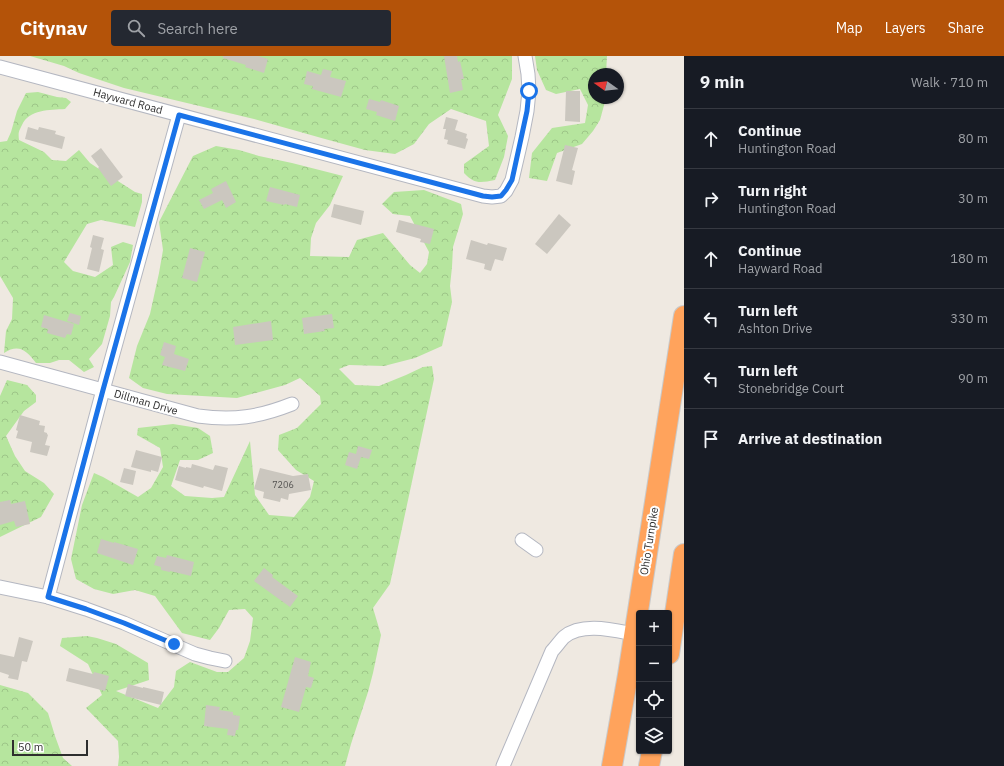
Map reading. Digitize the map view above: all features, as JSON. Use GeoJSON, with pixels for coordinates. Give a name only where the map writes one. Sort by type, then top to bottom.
{"type":"FeatureCollection","features":[{"type":"Feature","properties":{"kind":"highway","name":"Ohio Turnpike"},"geometry":{"type":"LineString","coordinates":[[612,766],[684,316]]}},
{"type":"Feature","properties":{"kind":"highway"},"geometry":{"type":"LineString","coordinates":[[670,646],[684,554]]}},
{"type":"Feature","properties":{"kind":"highway"},"geometry":{"type":"LineString","coordinates":[[649,766],[651,754]]}},
{"type":"Feature","properties":{"kind":"street","name":"Hayward Road"},"geometry":{"type":"LineString","coordinates":[[0,67],[441,185],[492,197],[501,196],[512,180],[527,111],[529,91],[528,74],[524,56]]}},
{"type":"Feature","properties":{"kind":"street"},"geometry":{"type":"LineString","coordinates":[[48,597],[103,390],[179,115]]}},
{"type":"Feature","properties":{"kind":"street","name":"Dillman Drive"},"geometry":{"type":"LineString","coordinates":[[0,362],[198,416],[215,419],[244,418],[292,404]]}},
{"type":"Feature","properties":{"kind":"street"},"geometry":{"type":"LineString","coordinates":[[522,540],[536,550]]}},
{"type":"Feature","properties":{"kind":"street"},"geometry":{"type":"LineString","coordinates":[[0,587],[48,597],[86,609],[124,623],[195,654],[226,660]]}},
{"type":"Feature","properties":{"kind":"street"},"geometry":{"type":"LineString","coordinates":[[503,766],[552,651],[564,637],[574,630],[588,628],[610,629],[634,634]]}},
{"type":"Feature","properties":{"kind":"green space"},"geometry":{"type":"Polygon","coordinates":[[[30,56],[512,56],[512,79],[498,115],[508,136],[504,157],[495,180],[478,182],[474,181],[464,173],[464,164],[489,146],[486,121],[451,109],[429,124],[414,144],[395,154],[365,150],[254,119],[124,88],[79,73],[64,66],[30,56]]]}},
{"type":"Feature","properties":{"kind":"green space"},"geometry":{"type":"Polygon","coordinates":[[[535,56],[607,56],[606,68],[588,68],[588,104],[604,104],[600,120],[582,144],[557,153],[547,181],[529,178],[532,153],[552,128],[585,123],[588,105],[580,89],[556,94],[546,90],[537,70],[535,56]]]}},
{"type":"Feature","properties":{"kind":"green space"},"geometry":{"type":"Polygon","coordinates":[[[38,92],[66,98],[71,102],[65,109],[40,111],[30,116],[25,120],[20,129],[19,140],[44,152],[52,160],[66,161],[79,150],[90,163],[135,192],[142,194],[142,202],[135,227],[101,220],[87,224],[64,262],[73,271],[95,277],[113,265],[111,247],[123,242],[133,245],[130,262],[111,302],[110,316],[102,344],[89,359],[94,367],[84,372],[69,360],[59,360],[50,363],[36,363],[26,352],[22,350],[14,349],[4,353],[6,331],[12,319],[13,298],[0,276],[0,142],[7,141],[17,111],[26,93],[38,92]]]}},
{"type":"Feature","properties":{"kind":"green space"},"geometry":{"type":"Polygon","coordinates":[[[216,146],[239,150],[343,176],[330,205],[316,223],[311,238],[310,256],[349,257],[357,240],[383,233],[410,265],[420,273],[427,264],[429,252],[410,216],[393,214],[382,204],[394,192],[424,190],[461,204],[463,214],[453,247],[450,286],[452,302],[442,346],[415,358],[384,366],[349,365],[339,369],[355,385],[379,386],[423,367],[432,366],[434,379],[390,584],[373,608],[381,635],[368,692],[345,766],[118,766],[118,741],[86,708],[102,695],[88,664],[60,646],[62,638],[87,636],[116,644],[148,663],[149,680],[116,691],[158,708],[174,687],[176,671],[190,662],[217,672],[228,672],[244,658],[250,641],[253,618],[245,609],[229,610],[210,640],[182,633],[155,596],[135,590],[113,594],[94,589],[76,579],[71,559],[82,505],[94,473],[138,497],[151,488],[163,467],[160,448],[137,435],[138,428],[173,424],[198,428],[210,436],[213,453],[198,460],[180,460],[171,486],[185,496],[212,498],[224,497],[250,441],[255,495],[269,515],[294,517],[310,497],[314,481],[296,470],[278,450],[279,435],[297,428],[321,404],[320,396],[300,378],[285,385],[237,398],[167,394],[143,388],[129,378],[137,346],[150,314],[159,273],[163,250],[159,222],[193,156],[216,146]]]}},
{"type":"Feature","properties":{"kind":"green space"},"geometry":{"type":"Polygon","coordinates":[[[7,380],[27,385],[36,395],[36,402],[24,411],[6,436],[15,456],[25,471],[44,483],[54,494],[41,517],[0,537],[0,396],[7,380]]]}},
{"type":"Feature","properties":{"kind":"green space"},"geometry":{"type":"Polygon","coordinates":[[[0,685],[28,693],[48,713],[63,758],[72,766],[0,766],[0,685]]]}},
{"type":"Feature","properties":{"kind":"building"},"geometry":{"type":"Polygon","coordinates":[[[223,56],[258,56],[268,59],[264,73],[245,67],[246,65],[223,58],[223,56]]]}},
{"type":"Feature","properties":{"kind":"building"},"geometry":{"type":"Polygon","coordinates":[[[444,56],[457,56],[458,62],[460,61],[464,79],[461,79],[463,90],[450,93],[444,56]]]}},
{"type":"Feature","properties":{"kind":"building"},"geometry":{"type":"Polygon","coordinates":[[[323,69],[332,71],[330,77],[346,81],[341,97],[312,89],[313,86],[304,84],[307,71],[321,75],[323,69]]]}},
{"type":"Feature","properties":{"kind":"building"},"geometry":{"type":"Polygon","coordinates":[[[566,91],[580,91],[580,122],[565,121],[566,91]]]}},
{"type":"Feature","properties":{"kind":"building"},"geometry":{"type":"Polygon","coordinates":[[[369,99],[380,102],[381,100],[399,106],[395,121],[376,115],[377,112],[366,109],[369,99]]]}},
{"type":"Feature","properties":{"kind":"building"},"geometry":{"type":"Polygon","coordinates":[[[446,117],[458,120],[455,130],[467,134],[466,138],[468,139],[465,149],[447,144],[448,140],[444,139],[446,129],[443,129],[446,117]]]}},
{"type":"Feature","properties":{"kind":"building"},"geometry":{"type":"Polygon","coordinates":[[[28,127],[38,130],[39,127],[56,131],[55,134],[65,137],[62,149],[25,139],[28,127]]]}},
{"type":"Feature","properties":{"kind":"building"},"geometry":{"type":"Polygon","coordinates":[[[565,145],[578,148],[572,170],[575,171],[572,185],[556,181],[565,145]]]}},
{"type":"Feature","properties":{"kind":"building"},"geometry":{"type":"Polygon","coordinates":[[[101,148],[123,177],[111,186],[91,156],[101,148]]]}},
{"type":"Feature","properties":{"kind":"building"},"geometry":{"type":"Polygon","coordinates":[[[226,181],[236,202],[226,208],[222,200],[204,209],[199,200],[213,193],[211,189],[226,181]]]}},
{"type":"Feature","properties":{"kind":"building"},"geometry":{"type":"Polygon","coordinates":[[[270,187],[300,195],[297,207],[266,201],[270,187]]]}},
{"type":"Feature","properties":{"kind":"building"},"geometry":{"type":"Polygon","coordinates":[[[334,204],[364,211],[361,225],[331,217],[334,204]]]}},
{"type":"Feature","properties":{"kind":"building"},"geometry":{"type":"Polygon","coordinates":[[[559,214],[571,225],[547,254],[535,244],[559,214]]]}},
{"type":"Feature","properties":{"kind":"building"},"geometry":{"type":"Polygon","coordinates":[[[399,220],[434,229],[430,244],[420,242],[421,239],[396,232],[399,220]]]}},
{"type":"Feature","properties":{"kind":"building"},"geometry":{"type":"Polygon","coordinates":[[[93,235],[104,238],[101,249],[104,250],[99,272],[87,269],[92,248],[90,247],[93,235]]]}},
{"type":"Feature","properties":{"kind":"building"},"geometry":{"type":"Polygon","coordinates":[[[471,240],[487,245],[488,243],[507,248],[503,261],[495,259],[491,271],[484,269],[485,264],[466,259],[471,240]]]}},
{"type":"Feature","properties":{"kind":"building"},"geometry":{"type":"Polygon","coordinates":[[[190,248],[205,252],[197,282],[182,278],[190,248]]]}},
{"type":"Feature","properties":{"kind":"building"},"geometry":{"type":"Polygon","coordinates":[[[70,313],[81,316],[79,325],[67,321],[70,313]]]}},
{"type":"Feature","properties":{"kind":"building"},"geometry":{"type":"Polygon","coordinates":[[[332,314],[334,328],[304,334],[302,318],[332,314]]]}},
{"type":"Feature","properties":{"kind":"building"},"geometry":{"type":"Polygon","coordinates":[[[44,315],[74,324],[71,335],[67,334],[65,338],[47,333],[48,329],[41,327],[44,315]]]}},
{"type":"Feature","properties":{"kind":"building"},"geometry":{"type":"Polygon","coordinates":[[[271,321],[273,340],[235,345],[233,327],[271,321]]]}},
{"type":"Feature","properties":{"kind":"building"},"geometry":{"type":"Polygon","coordinates":[[[164,342],[176,346],[174,354],[189,359],[185,371],[162,365],[165,357],[160,355],[164,342]]]}},
{"type":"Feature","properties":{"kind":"building"},"geometry":{"type":"Polygon","coordinates":[[[20,415],[40,421],[39,425],[45,426],[44,432],[48,435],[45,445],[50,446],[47,456],[30,452],[32,442],[16,438],[18,431],[16,430],[20,415]]]}},
{"type":"Feature","properties":{"kind":"building"},"geometry":{"type":"Polygon","coordinates":[[[358,446],[372,450],[369,459],[361,457],[357,469],[345,465],[349,452],[356,454],[358,446]]]}},
{"type":"Feature","properties":{"kind":"building"},"geometry":{"type":"Polygon","coordinates":[[[136,450],[162,457],[158,472],[151,470],[151,472],[131,467],[136,450]]]}},
{"type":"Feature","properties":{"kind":"building"},"geometry":{"type":"Polygon","coordinates":[[[192,464],[213,470],[215,465],[228,468],[222,491],[204,486],[203,488],[175,480],[179,466],[191,468],[192,464]]]}},
{"type":"Feature","properties":{"kind":"building"},"geometry":{"type":"Polygon","coordinates":[[[124,468],[136,471],[133,485],[120,482],[124,468]]]}},
{"type":"Feature","properties":{"kind":"building"},"geometry":{"type":"Polygon","coordinates":[[[260,468],[293,476],[308,474],[311,490],[289,494],[288,500],[281,498],[280,502],[263,498],[264,492],[254,489],[260,468]]]}},
{"type":"Feature","properties":{"kind":"building"},"geometry":{"type":"Polygon","coordinates":[[[10,500],[11,504],[25,501],[30,524],[16,527],[14,521],[0,525],[0,502],[10,500]]]}},
{"type":"Feature","properties":{"kind":"building"},"geometry":{"type":"Polygon","coordinates":[[[101,539],[138,549],[133,565],[97,553],[101,539]]]}},
{"type":"Feature","properties":{"kind":"building"},"geometry":{"type":"Polygon","coordinates":[[[167,555],[194,562],[191,576],[161,570],[161,567],[154,565],[157,556],[166,558],[167,555]]]}},
{"type":"Feature","properties":{"kind":"building"},"geometry":{"type":"Polygon","coordinates":[[[264,568],[273,575],[272,577],[298,596],[290,607],[254,581],[264,568]]]}},
{"type":"Feature","properties":{"kind":"building"},"geometry":{"type":"Polygon","coordinates":[[[19,637],[33,641],[27,662],[22,661],[18,680],[8,678],[9,675],[0,672],[0,654],[14,657],[19,637]]]}},
{"type":"Feature","properties":{"kind":"building"},"geometry":{"type":"Polygon","coordinates":[[[295,657],[311,662],[308,676],[314,678],[311,688],[306,687],[299,712],[281,707],[295,657]]]}},
{"type":"Feature","properties":{"kind":"building"},"geometry":{"type":"Polygon","coordinates":[[[69,668],[109,676],[105,691],[66,681],[69,668]]]}},
{"type":"Feature","properties":{"kind":"building"},"geometry":{"type":"Polygon","coordinates":[[[128,684],[164,692],[161,705],[125,696],[128,684]]]}},
{"type":"Feature","properties":{"kind":"building"},"geometry":{"type":"Polygon","coordinates":[[[206,705],[220,707],[219,710],[233,712],[233,715],[240,716],[238,730],[236,730],[235,736],[227,735],[228,729],[204,726],[206,705]]]}},
{"type":"Feature","properties":{"kind":"route"},"geometry":{"type":"LineString","coordinates":[[174,644],[124,623],[48,597],[103,390],[179,115],[483,196],[492,197],[501,196],[512,180],[527,111],[529,91]]}}]}
